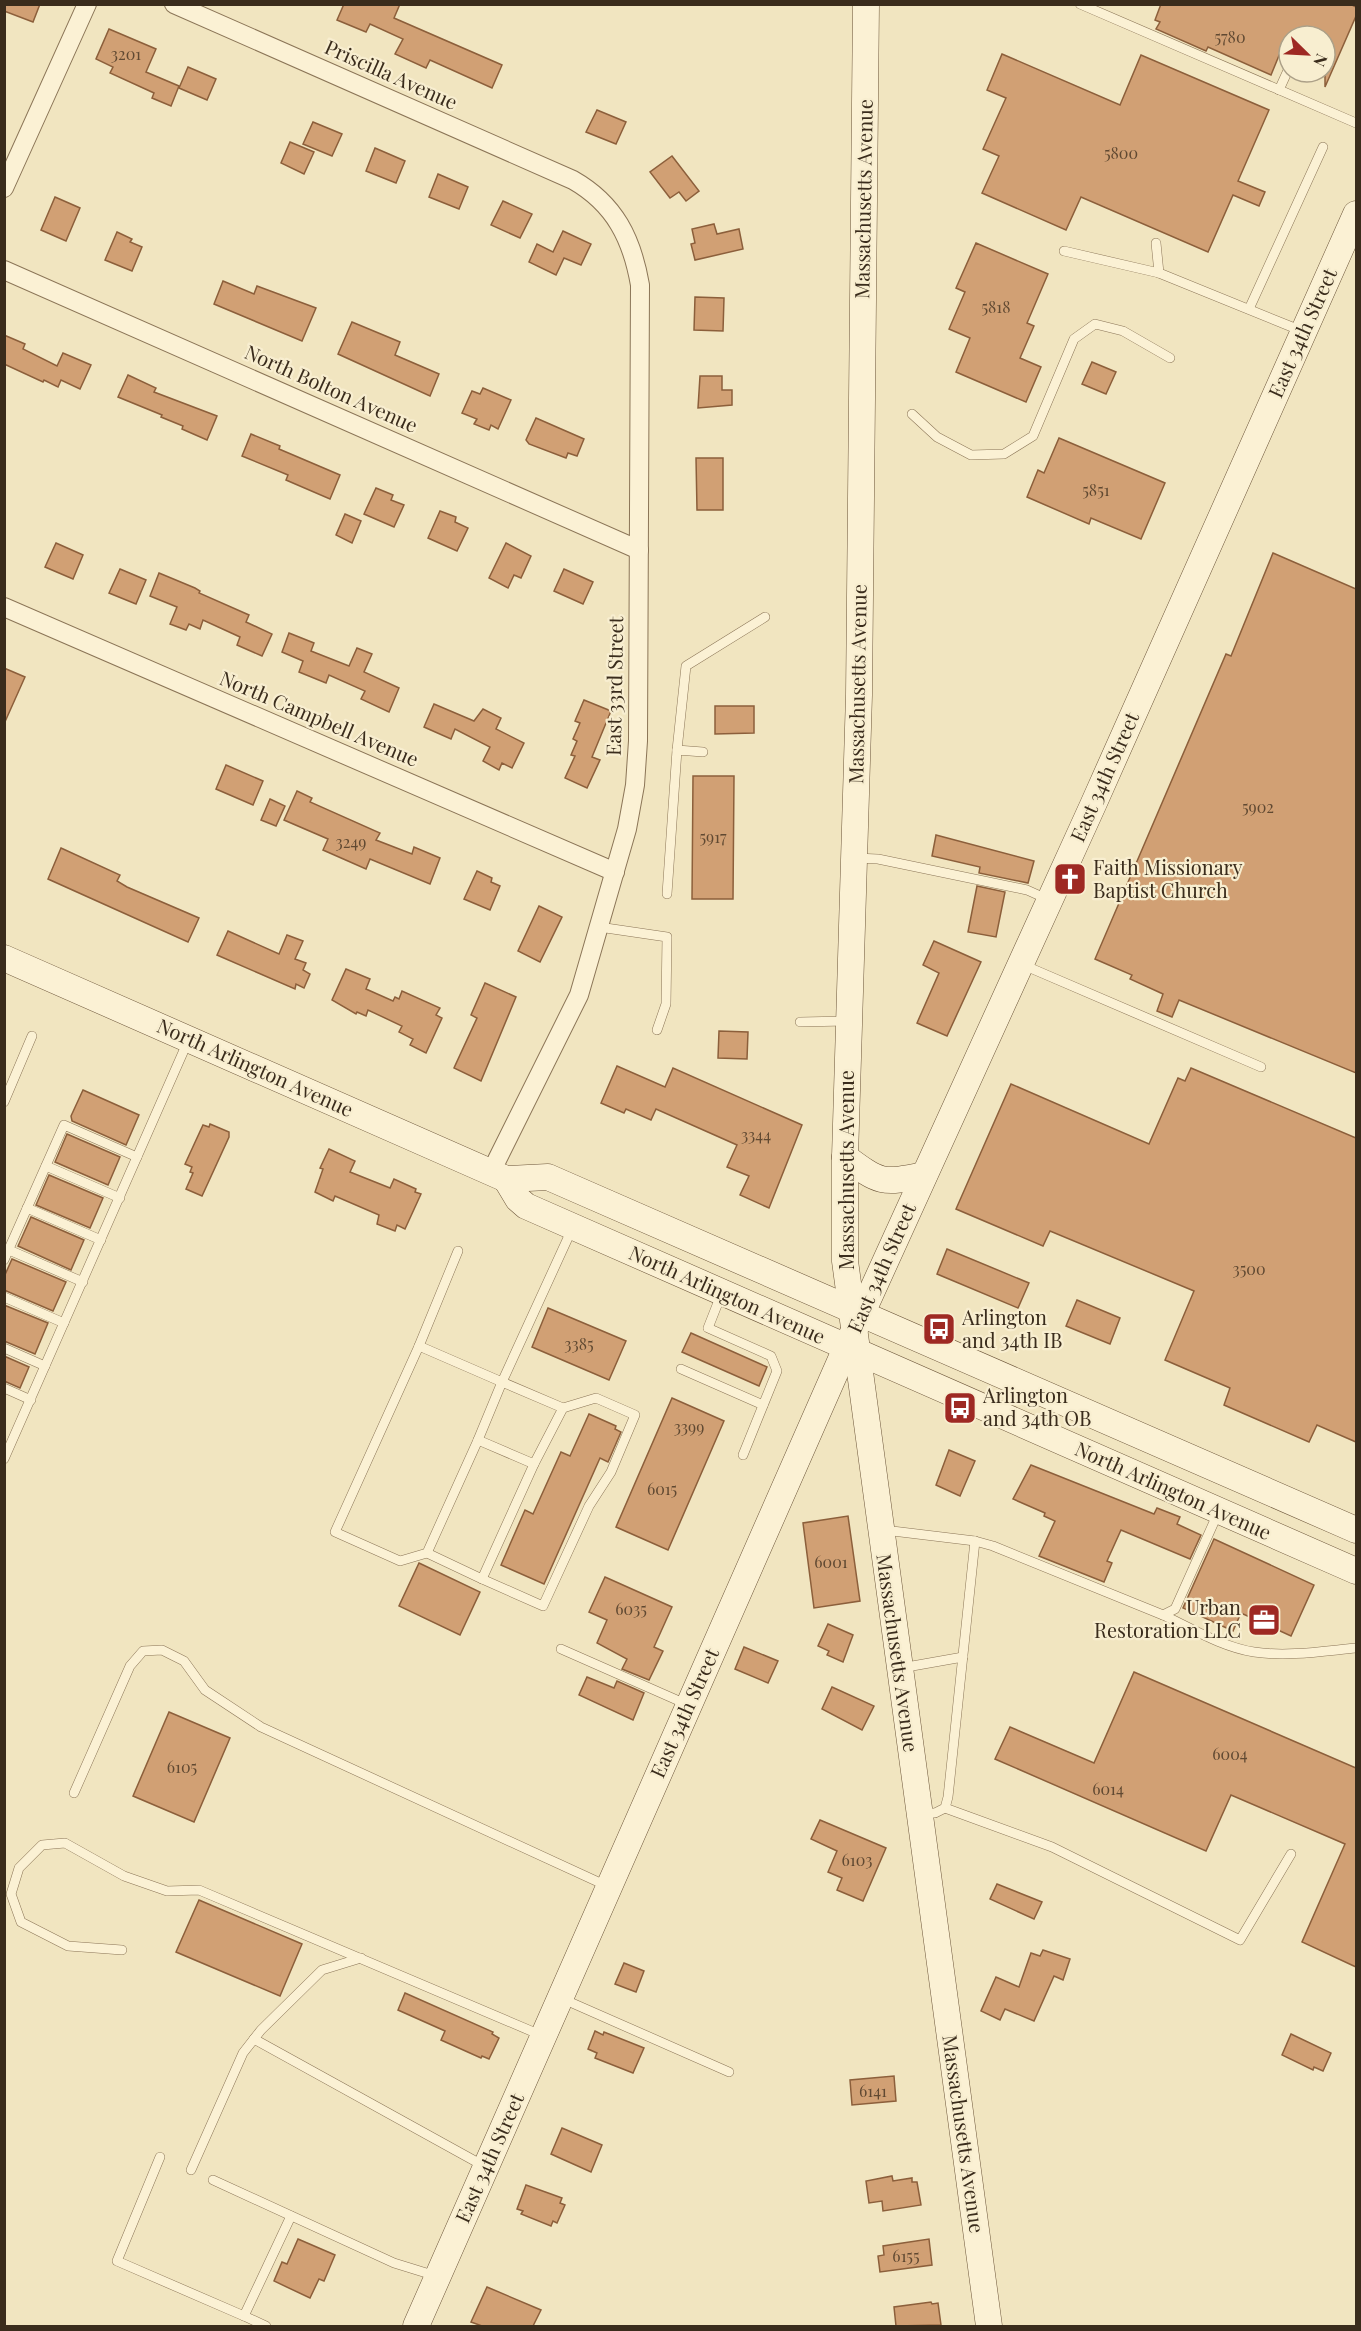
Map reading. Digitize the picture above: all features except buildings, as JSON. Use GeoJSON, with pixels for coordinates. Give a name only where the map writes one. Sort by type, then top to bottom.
{"type":"FeatureCollection","features":[{"type":"Feature","properties":{"kind":"main road","name":"Massachusetts Avenue"},"geometry":{"type":"LineString","coordinates":[[866,4],[859,694],[844,1157],[845,1261],[989,2326]]}},
{"type":"Feature","properties":{"kind":"main road","name":"East 34th Street"},"geometry":{"type":"LineString","coordinates":[[416,2326],[853,1331],[1021,963],[1356,214]]}},
{"type":"Feature","properties":{"kind":"main road","name":"North Arlington Avenue"},"geometry":{"type":"LineString","coordinates":[[4,958],[498,1175],[548,1178],[1219,1511],[1356,1571]]}},
{"type":"Feature","properties":{"kind":"main road"},"geometry":{"type":"LineString","coordinates":[[844,1157],[882,1181],[895,1182],[924,1175]]}},
{"type":"Feature","properties":{"kind":"main road","name":"North Arlington Avenue"},"geometry":{"type":"LineString","coordinates":[[498,1175],[522,1203],[722,1293],[853,1331],[1356,1530]]}},
{"type":"Feature","properties":{"kind":"street"},"geometry":{"type":"LineString","coordinates":[[4,188],[87,4]]}},
{"type":"Feature","properties":{"kind":"street","name":"Priscilla Avenue"},"geometry":{"type":"LineString","coordinates":[[174,4],[589,189]]}},
{"type":"Feature","properties":{"kind":"street","name":"East 33rd Street"},"geometry":{"type":"LineString","coordinates":[[498,1175],[571,1014],[615,872],[627,829],[635,785],[639,550],[639,274],[634,252],[624,228],[611,209],[589,189]]}},
{"type":"Feature","properties":{"kind":"street","name":"North Bolton Avenue"},"geometry":{"type":"LineString","coordinates":[[4,270],[639,550]]}},
{"type":"Feature","properties":{"kind":"street","name":"North Campbell Avenue"},"geometry":{"type":"LineString","coordinates":[[4,607],[615,872]]}},
{"type":"Feature","properties":{"kind":"lane"},"geometry":{"type":"LineString","coordinates":[[1080,4],[1356,123]]}},
{"type":"Feature","properties":{"kind":"lane"},"geometry":{"type":"LineString","coordinates":[[1279,90],[1282,84]]}},
{"type":"Feature","properties":{"kind":"lane"},"geometry":{"type":"LineString","coordinates":[[1249,309],[1323,147]]}},
{"type":"Feature","properties":{"kind":"lane"},"geometry":{"type":"LineString","coordinates":[[1156,243],[1160,273]]}},
{"type":"Feature","properties":{"kind":"lane"},"geometry":{"type":"LineString","coordinates":[[1064,251],[1160,273],[1304,332]]}},
{"type":"Feature","properties":{"kind":"lane"},"geometry":{"type":"LineString","coordinates":[[912,414],[936,437],[971,455],[1004,454],[1033,436],[1074,339],[1095,324],[1123,332],[1170,358]]}},
{"type":"Feature","properties":{"kind":"lane"},"geometry":{"type":"LineString","coordinates":[[666,894],[686,666],[765,617]]}},
{"type":"Feature","properties":{"kind":"lane"},"geometry":{"type":"LineString","coordinates":[[677,750],[703,752]]}},
{"type":"Feature","properties":{"kind":"lane"},"geometry":{"type":"LineString","coordinates":[[854,858],[878,859],[1027,890],[1049,900]]}},
{"type":"Feature","properties":{"kind":"lane"},"geometry":{"type":"LineString","coordinates":[[599,927],[667,937],[666,1004],[657,1030]]}},
{"type":"Feature","properties":{"kind":"lane"},"geometry":{"type":"LineString","coordinates":[[1021,963],[1261,1067]]}},
{"type":"Feature","properties":{"kind":"lane"},"geometry":{"type":"LineString","coordinates":[[801,1022],[849,1021]]}},
{"type":"Feature","properties":{"kind":"lane"},"geometry":{"type":"LineString","coordinates":[[4,1102],[32,1036]]}},
{"type":"Feature","properties":{"kind":"lane"},"geometry":{"type":"LineString","coordinates":[[4,1459],[189,1039]]}},
{"type":"Feature","properties":{"kind":"lane"},"geometry":{"type":"LineString","coordinates":[[4,1260],[64,1125],[137,1158]]}},
{"type":"Feature","properties":{"kind":"lane"},"geometry":{"type":"LineString","coordinates":[[46,1166],[120,1198]]}},
{"type":"Feature","properties":{"kind":"lane"},"geometry":{"type":"LineString","coordinates":[[27,1208],[101,1240]]}},
{"type":"Feature","properties":{"kind":"lane"},"geometry":{"type":"LineString","coordinates":[[427,1553],[573,1227]]}},
{"type":"Feature","properties":{"kind":"lane"},"geometry":{"type":"LineString","coordinates":[[9,1250],[82,1282]]}},
{"type":"Feature","properties":{"kind":"lane"},"geometry":{"type":"LineString","coordinates":[[418,1346],[563,1408],[596,1398],[635,1415],[611,1472],[589,1506],[543,1606],[427,1553],[400,1561],[335,1532],[458,1251]]}},
{"type":"Feature","properties":{"kind":"lane"},"geometry":{"type":"LineString","coordinates":[[722,1293],[708,1328],[771,1356],[777,1371],[743,1455]]}},
{"type":"Feature","properties":{"kind":"lane"},"geometry":{"type":"LineString","coordinates":[[4,1297],[64,1323]]}},
{"type":"Feature","properties":{"kind":"lane"},"geometry":{"type":"LineString","coordinates":[[4,1348],[45,1366]]}},
{"type":"Feature","properties":{"kind":"lane"},"geometry":{"type":"LineString","coordinates":[[681,1369],[763,1405]]}},
{"type":"Feature","properties":{"kind":"lane"},"geometry":{"type":"LineString","coordinates":[[4,1388],[31,1400]]}},
{"type":"Feature","properties":{"kind":"lane"},"geometry":{"type":"LineString","coordinates":[[482,1579],[534,1464],[563,1408]]}},
{"type":"Feature","properties":{"kind":"lane"},"geometry":{"type":"LineString","coordinates":[[478,1440],[534,1464]]}},
{"type":"Feature","properties":{"kind":"lane"},"geometry":{"type":"LineString","coordinates":[[1162,1615],[1175,1609],[1219,1511]]}},
{"type":"Feature","properties":{"kind":"lane"},"geometry":{"type":"LineString","coordinates":[[880,1529],[975,1541],[1162,1615],[1207,1636],[1253,1652],[1286,1653],[1356,1648]]}},
{"type":"Feature","properties":{"kind":"lane"},"geometry":{"type":"LineString","coordinates":[[945,1808],[975,1541]]}},
{"type":"Feature","properties":{"kind":"lane"},"geometry":{"type":"LineString","coordinates":[[74,1793],[130,1666],[142,1651],[162,1650],[184,1661],[205,1690],[261,1727],[609,1887]]}},
{"type":"Feature","properties":{"kind":"lane"},"geometry":{"type":"LineString","coordinates":[[561,1650],[688,1705]]}},
{"type":"Feature","properties":{"kind":"lane"},"geometry":{"type":"LineString","coordinates":[[899,1668],[963,1657]]}},
{"type":"Feature","properties":{"kind":"lane"},"geometry":{"type":"LineString","coordinates":[[920,1814],[935,1813],[945,1808],[1052,1847],[1240,1940],[1291,1854]]}},
{"type":"Feature","properties":{"kind":"lane"},"geometry":{"type":"LineString","coordinates":[[122,1950],[68,1946],[21,1922],[11,1894],[19,1868],[42,1845],[65,1843],[124,1876],[167,1891],[199,1890],[544,2036]]}},
{"type":"Feature","properties":{"kind":"lane"},"geometry":{"type":"LineString","coordinates":[[191,2170],[243,2053],[254,2039],[322,1970],[361,1958]]}},
{"type":"Feature","properties":{"kind":"lane"},"geometry":{"type":"LineString","coordinates":[[561,1998],[729,2072]]}},
{"type":"Feature","properties":{"kind":"lane"},"geometry":{"type":"LineString","coordinates":[[254,2039],[486,2167]]}},
{"type":"Feature","properties":{"kind":"lane"},"geometry":{"type":"LineString","coordinates":[[160,2157],[117,2261],[266,2326]]}},
{"type":"Feature","properties":{"kind":"lane"},"geometry":{"type":"LineString","coordinates":[[213,2180],[393,2263],[438,2276]]}},
{"type":"Feature","properties":{"kind":"lane"},"geometry":{"type":"LineString","coordinates":[[244,2316],[291,2216]]}},
{"type":"Feature","properties":{"kind":"place","name":"Faith Missionary Baptist Church"},"geometry":{"type":"Point","coordinates":[1070,879]}},
{"type":"Feature","properties":{"kind":"place","name":"Arlington and 34th IB"},"geometry":{"type":"Point","coordinates":[939,1329]}},
{"type":"Feature","properties":{"kind":"place","name":"Arlington and 34th OB"},"geometry":{"type":"Point","coordinates":[960,1408]}},
{"type":"Feature","properties":{"kind":"place","name":"Urban Restoration LLC"},"geometry":{"type":"Point","coordinates":[1264,1620]}}]}
